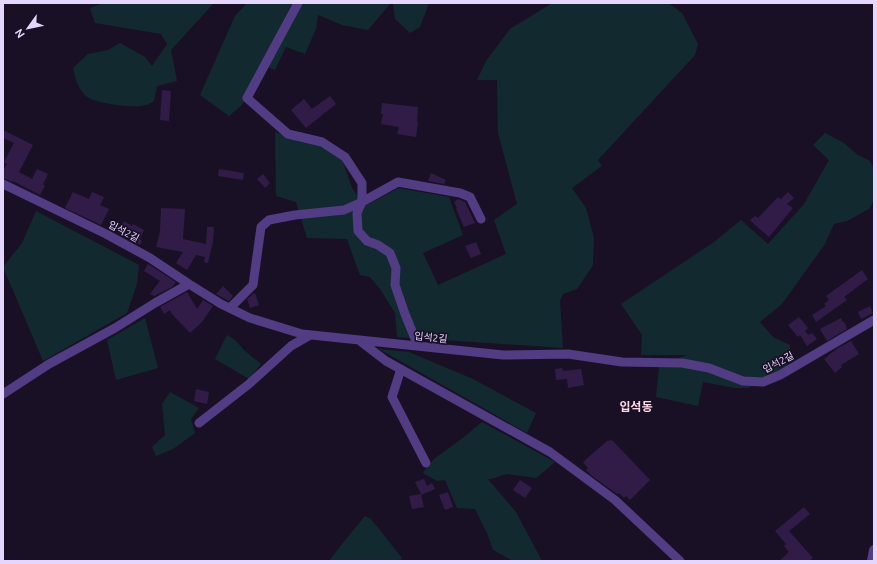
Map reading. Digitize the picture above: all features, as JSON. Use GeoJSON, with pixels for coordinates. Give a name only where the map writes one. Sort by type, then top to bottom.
{"type":"FeatureCollection","features":[{"type":"Feature","properties":{"kind":"street"},"geometry":{"type":"LineString","coordinates":[[298,3],[248,98],[288,134],[322,142],[345,157],[362,183],[362,202],[356,213],[358,231],[367,241],[378,245],[390,253],[396,268],[395,285],[418,346]]}},
{"type":"Feature","properties":{"kind":"street"},"geometry":{"type":"LineString","coordinates":[[230,308],[253,285],[261,227],[269,220],[295,215],[344,210],[398,182],[460,193],[470,197],[481,219]]}},
{"type":"Feature","properties":{"kind":"street","name":"입석2길"},"geometry":{"type":"LineString","coordinates":[[3,184],[106,234],[150,258],[189,284],[230,308],[250,318],[302,334],[503,355],[568,354],[622,362],[682,363],[709,368],[743,381],[763,382],[780,375],[874,320]]}},
{"type":"Feature","properties":{"kind":"street"},"geometry":{"type":"LineString","coordinates":[[3,394],[49,364],[115,328],[154,303],[189,284]]}},
{"type":"Feature","properties":{"kind":"street"},"geometry":{"type":"LineString","coordinates":[[199,423],[249,384],[291,346],[310,335]]}},
{"type":"Feature","properties":{"kind":"street"},"geometry":{"type":"LineString","coordinates":[[359,340],[386,361],[550,452],[615,500],[680,561]]}},
{"type":"Feature","properties":{"kind":"street"},"geometry":{"type":"LineString","coordinates":[[401,369],[392,398],[426,463]]}},
{"type":"Feature","properties":{"kind":"street"},"geometry":{"type":"LineString","coordinates":[[872,561],[874,550]]}},
{"type":"Feature","properties":{"kind":"shaded area"},"geometry":{"type":"Polygon","coordinates":[[[103,3],[214,3],[171,50],[177,81],[157,86],[154,101],[147,105],[124,106],[90,99],[83,93],[76,80],[73,68],[88,54],[108,50],[120,43],[145,57],[152,66],[167,44],[161,34],[95,23],[90,8],[103,3]]]}},
{"type":"Feature","properties":{"kind":"shaded area"},"geometry":{"type":"Polygon","coordinates":[[[247,3],[292,3],[242,105],[229,116],[200,95],[235,16],[247,3]]]}},
{"type":"Feature","properties":{"kind":"shaded area"},"geometry":{"type":"Polygon","coordinates":[[[302,3],[390,4],[368,30],[342,25],[318,15],[316,29],[305,54],[286,47],[275,70],[268,67],[302,3]]]}},
{"type":"Feature","properties":{"kind":"shaded area"},"geometry":{"type":"Polygon","coordinates":[[[393,3],[429,3],[420,27],[410,33],[395,19],[393,3]]]}},
{"type":"Feature","properties":{"kind":"shaded area"},"geometry":{"type":"Polygon","coordinates":[[[552,3],[668,3],[682,13],[698,44],[695,55],[598,160],[602,166],[572,188],[586,208],[594,238],[593,265],[577,289],[563,294],[560,301],[563,348],[397,337],[395,313],[380,289],[370,277],[360,275],[347,239],[307,238],[296,202],[276,196],[275,132],[298,141],[324,145],[342,159],[352,188],[365,206],[399,188],[449,197],[463,235],[423,253],[438,285],[506,254],[494,220],[517,204],[498,133],[497,80],[477,80],[486,61],[510,29],[552,3]]]}},
{"type":"Feature","properties":{"kind":"shaded area"},"geometry":{"type":"Polygon","coordinates":[[[825,133],[844,143],[858,155],[870,161],[874,170],[874,200],[869,209],[847,221],[834,224],[825,244],[782,304],[760,322],[773,337],[790,345],[790,358],[785,370],[748,388],[735,388],[703,382],[698,406],[656,397],[659,367],[687,355],[641,355],[642,335],[621,304],[714,242],[741,220],[768,244],[804,204],[829,160],[813,145],[825,133]]]}},
{"type":"Feature","properties":{"kind":"shaded area"},"geometry":{"type":"Polygon","coordinates":[[[36,211],[139,265],[137,284],[127,313],[43,361],[3,267],[22,243],[36,211]]]}},
{"type":"Feature","properties":{"kind":"shaded area"},"geometry":{"type":"Polygon","coordinates":[[[145,318],[158,368],[116,380],[107,340],[145,318]]]}},
{"type":"Feature","properties":{"kind":"shaded area"},"geometry":{"type":"Polygon","coordinates":[[[227,335],[235,340],[245,351],[261,364],[249,379],[215,359],[227,335]]]}},
{"type":"Feature","properties":{"kind":"shaded area"},"geometry":{"type":"Polygon","coordinates":[[[379,349],[409,352],[473,379],[536,413],[527,433],[379,349]]]}},
{"type":"Feature","properties":{"kind":"shaded area"},"geometry":{"type":"Polygon","coordinates":[[[170,392],[199,408],[191,419],[195,433],[173,449],[156,456],[152,447],[165,435],[162,404],[170,392]]]}},
{"type":"Feature","properties":{"kind":"shaded area"},"geometry":{"type":"Polygon","coordinates":[[[482,422],[555,462],[536,478],[507,474],[488,479],[516,512],[542,561],[513,561],[493,550],[487,533],[475,509],[457,508],[445,480],[437,481],[423,473],[434,459],[482,422]]]}},
{"type":"Feature","properties":{"kind":"shaded area"},"geometry":{"type":"Polygon","coordinates":[[[365,516],[371,519],[402,558],[400,561],[329,561],[342,544],[365,516]]]}},
{"type":"Feature","properties":{"kind":"building"},"geometry":{"type":"Polygon","coordinates":[[[162,90],[171,91],[169,121],[160,120],[162,90]]]}},
{"type":"Feature","properties":{"kind":"building"},"geometry":{"type":"Polygon","coordinates":[[[330,96],[336,104],[306,128],[291,110],[304,99],[312,109],[330,96]]]}},
{"type":"Feature","properties":{"kind":"building"},"geometry":{"type":"Polygon","coordinates":[[[382,103],[418,107],[416,137],[397,134],[399,127],[381,124],[383,114],[381,114],[382,103]]]}},
{"type":"Feature","properties":{"kind":"building"},"geometry":{"type":"Polygon","coordinates":[[[3,130],[33,145],[19,172],[32,179],[37,169],[48,174],[43,184],[45,186],[40,195],[13,181],[12,182],[3,178],[3,171],[7,164],[4,162],[14,143],[3,138],[3,130]]]}},
{"type":"Feature","properties":{"kind":"building"},"geometry":{"type":"Polygon","coordinates":[[[219,169],[244,173],[243,180],[218,176],[219,169]]]}},
{"type":"Feature","properties":{"kind":"building"},"geometry":{"type":"Polygon","coordinates":[[[431,173],[446,180],[444,184],[428,181],[431,173]]]}},
{"type":"Feature","properties":{"kind":"building"},"geometry":{"type":"Polygon","coordinates":[[[263,174],[270,183],[265,188],[257,179],[263,174]]]}},
{"type":"Feature","properties":{"kind":"building"},"geometry":{"type":"Polygon","coordinates":[[[73,192],[89,199],[92,192],[104,197],[100,205],[109,209],[101,225],[65,208],[73,192]]]}},
{"type":"Feature","properties":{"kind":"building"},"geometry":{"type":"Polygon","coordinates":[[[788,192],[794,198],[787,204],[793,208],[769,237],[750,220],[755,216],[758,218],[778,197],[781,199],[788,192]]]}},
{"type":"Feature","properties":{"kind":"building"},"geometry":{"type":"Polygon","coordinates":[[[458,199],[465,202],[475,223],[464,227],[454,202],[458,199]]]}},
{"type":"Feature","properties":{"kind":"building"},"geometry":{"type":"Polygon","coordinates":[[[161,208],[185,209],[183,239],[206,244],[207,227],[214,227],[213,241],[208,263],[204,262],[205,257],[196,255],[187,270],[176,263],[183,252],[156,247],[160,231],[161,208]]]}},
{"type":"Feature","properties":{"kind":"building"},"geometry":{"type":"Polygon","coordinates":[[[124,221],[132,226],[133,224],[144,230],[140,239],[142,241],[140,245],[117,232],[124,221]]]}},
{"type":"Feature","properties":{"kind":"building"},"geometry":{"type":"Polygon","coordinates":[[[476,242],[481,254],[471,258],[465,246],[476,242]]]}},
{"type":"Feature","properties":{"kind":"building"},"geometry":{"type":"Polygon","coordinates":[[[148,264],[176,282],[172,287],[154,296],[150,294],[160,281],[144,271],[148,264]]]}},
{"type":"Feature","properties":{"kind":"building"},"geometry":{"type":"Polygon","coordinates":[[[862,270],[868,279],[844,297],[847,300],[816,322],[812,315],[826,306],[824,304],[829,300],[826,296],[862,270]]]}},
{"type":"Feature","properties":{"kind":"building"},"geometry":{"type":"Polygon","coordinates":[[[223,286],[233,296],[229,301],[216,294],[223,286]]]}},
{"type":"Feature","properties":{"kind":"building"},"geometry":{"type":"Polygon","coordinates":[[[187,292],[197,309],[203,300],[213,306],[202,322],[190,333],[170,310],[164,314],[160,307],[187,292]]]}},
{"type":"Feature","properties":{"kind":"building"},"geometry":{"type":"Polygon","coordinates":[[[255,293],[259,305],[250,308],[247,299],[255,293]]]}},
{"type":"Feature","properties":{"kind":"building"},"geometry":{"type":"Polygon","coordinates":[[[870,306],[873,313],[861,319],[858,312],[870,306]]]}},
{"type":"Feature","properties":{"kind":"building"},"geometry":{"type":"Polygon","coordinates":[[[799,317],[808,328],[805,331],[808,335],[812,333],[817,339],[807,346],[800,335],[798,337],[788,325],[799,317]]]}},
{"type":"Feature","properties":{"kind":"building"},"geometry":{"type":"Polygon","coordinates":[[[841,318],[847,329],[827,341],[820,329],[841,318]]]}},
{"type":"Feature","properties":{"kind":"building"},"geometry":{"type":"Polygon","coordinates":[[[851,341],[859,354],[841,365],[842,367],[835,373],[824,359],[838,348],[851,341]]]}},
{"type":"Feature","properties":{"kind":"building"},"geometry":{"type":"Polygon","coordinates":[[[562,368],[563,371],[581,369],[584,385],[568,388],[567,379],[556,380],[555,369],[562,368]]]}},
{"type":"Feature","properties":{"kind":"building"},"geometry":{"type":"Polygon","coordinates":[[[196,389],[209,392],[207,404],[194,401],[196,389]]]}},
{"type":"Feature","properties":{"kind":"building"},"geometry":{"type":"Polygon","coordinates":[[[612,440],[650,480],[630,500],[626,496],[624,498],[619,493],[617,494],[592,476],[586,470],[588,468],[583,462],[607,441],[612,440]]]}},
{"type":"Feature","properties":{"kind":"building"},"geometry":{"type":"Polygon","coordinates":[[[424,479],[427,486],[432,483],[435,489],[421,495],[424,507],[412,509],[409,496],[421,494],[415,482],[424,479]]]}},
{"type":"Feature","properties":{"kind":"building"},"geometry":{"type":"Polygon","coordinates":[[[520,480],[532,488],[525,498],[513,490],[520,480]]]}},
{"type":"Feature","properties":{"kind":"building"},"geometry":{"type":"Polygon","coordinates":[[[448,492],[453,507],[445,510],[439,495],[448,492]]]}},
{"type":"Feature","properties":{"kind":"building"},"geometry":{"type":"Polygon","coordinates":[[[804,507],[810,514],[789,531],[813,558],[809,561],[779,561],[789,552],[784,546],[786,544],[775,531],[804,507]]]}},
{"type":"Feature","properties":{"kind":"district","name":"입석동"},"geometry":{"type":"Point","coordinates":[636,407]}}]}
